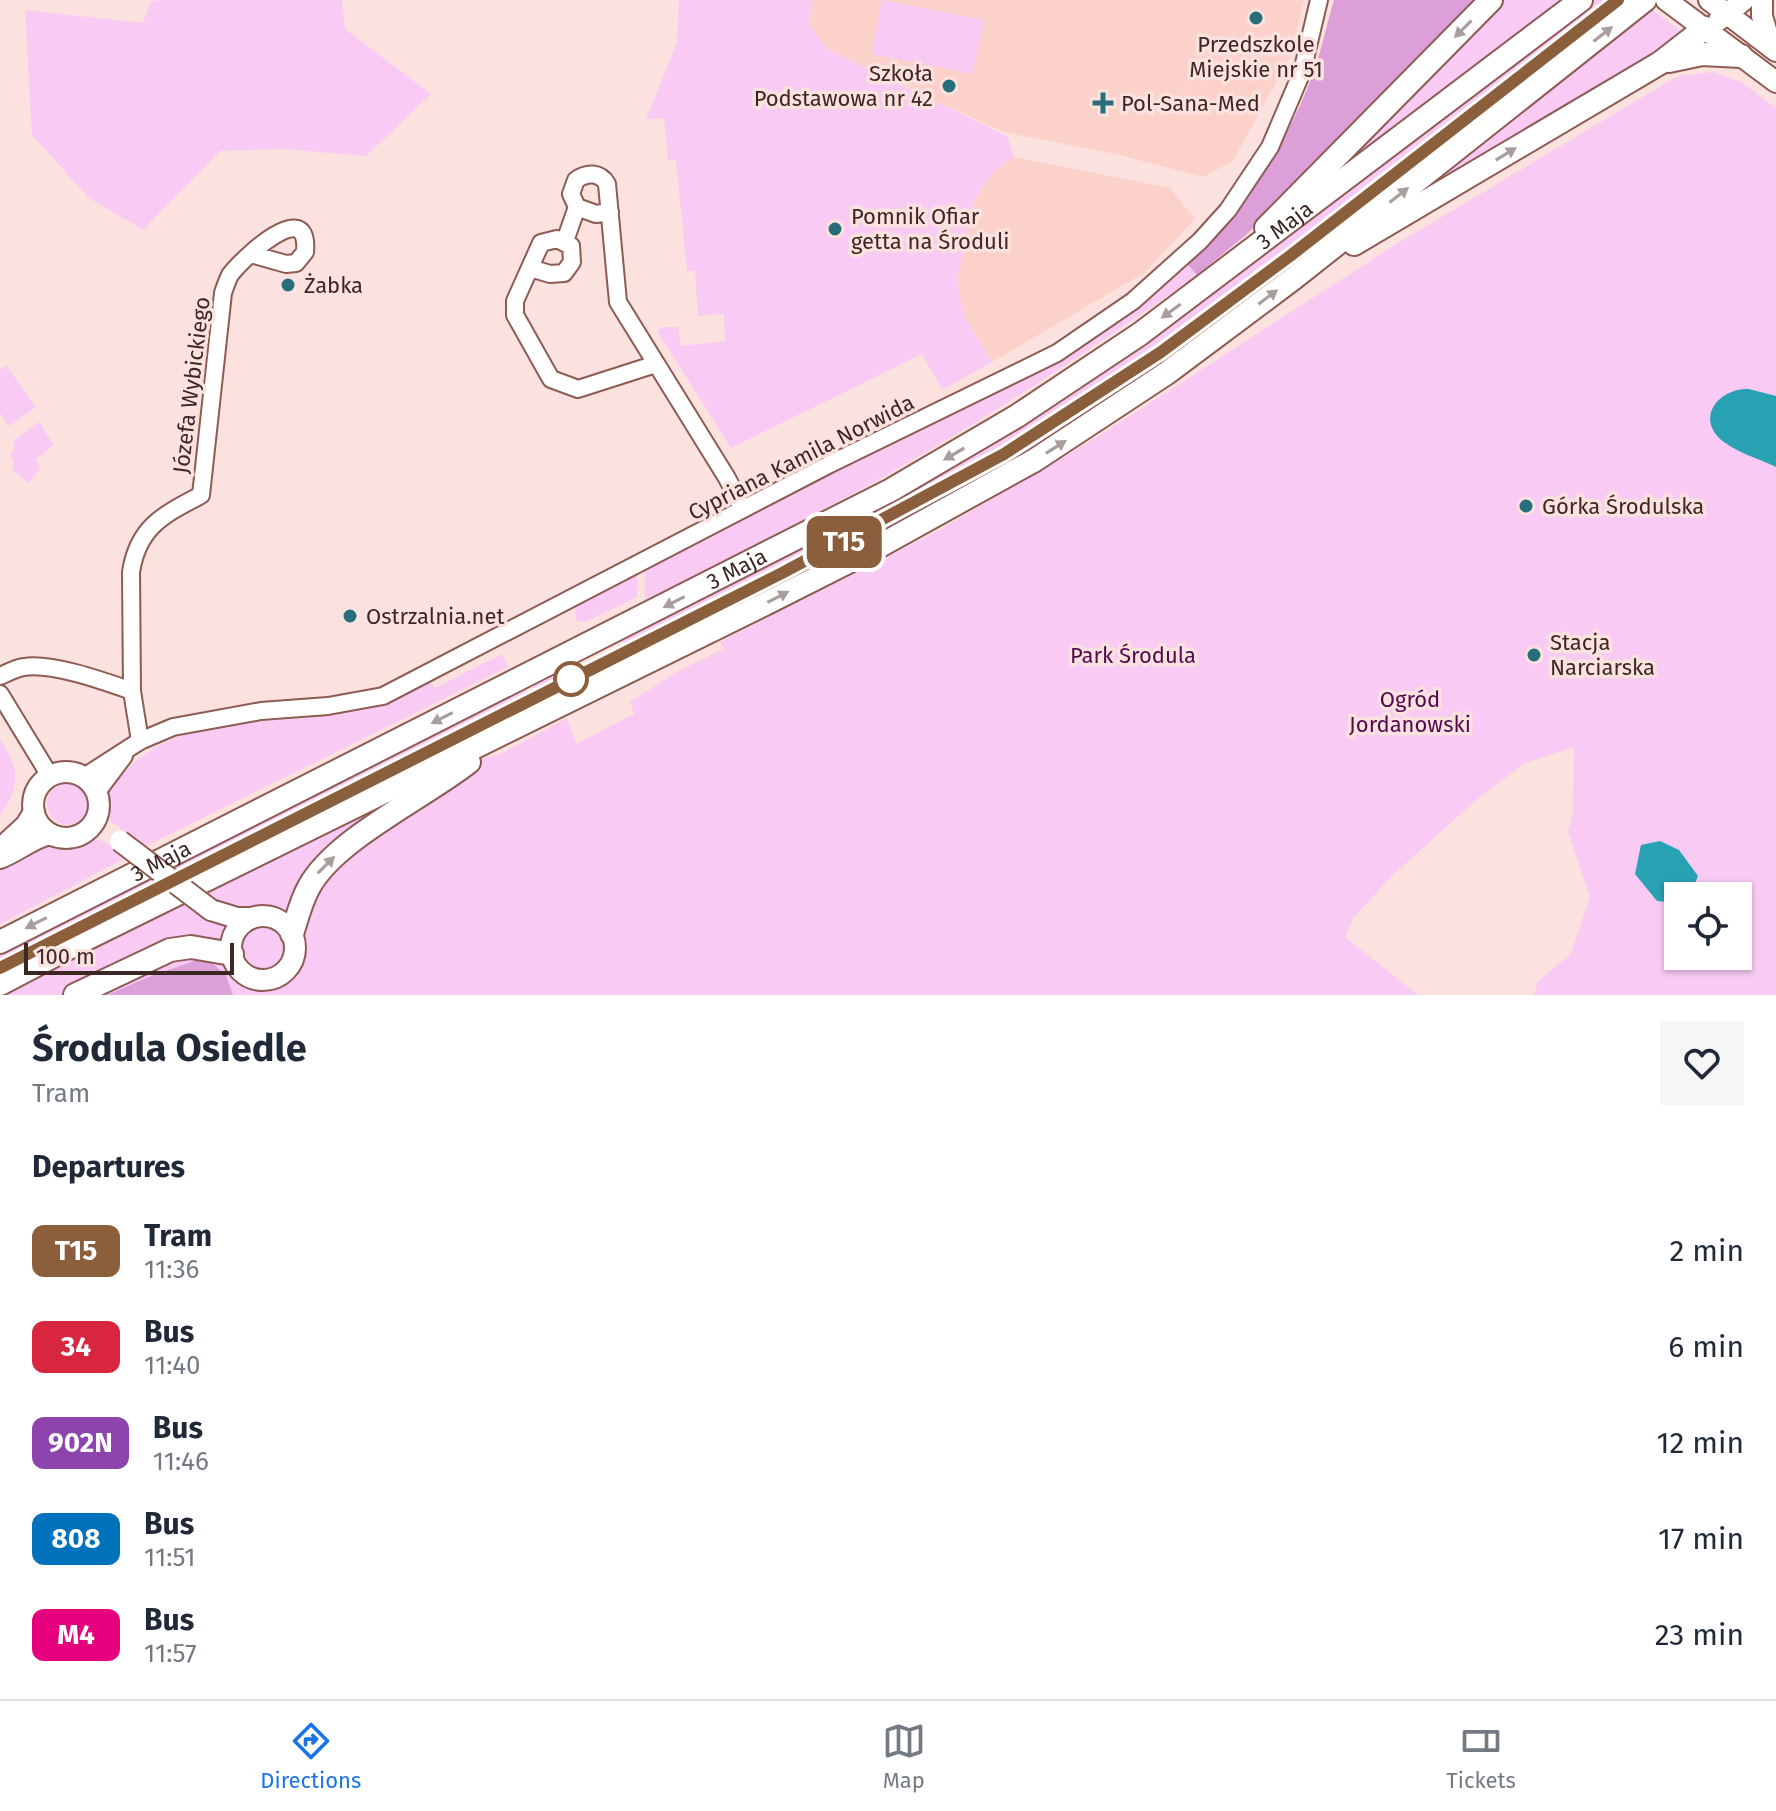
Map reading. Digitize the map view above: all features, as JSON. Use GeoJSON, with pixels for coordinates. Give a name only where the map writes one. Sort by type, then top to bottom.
{"type":"FeatureCollection","features":[{"type":"Feature","properties":{"kind":"main road"},"geometry":{"type":"LineString","coordinates":[[1233,265],[1277,214],[1491,0]]}},
{"type":"Feature","properties":{"kind":"main road","name":"3 Maja"},"geometry":{"type":"LineString","coordinates":[[0,942],[891,490],[959,451],[1082,374],[1233,265],[1581,0]]}},
{"type":"Feature","properties":{"kind":"main road","name":"3 Maja"},"geometry":{"type":"LineString","coordinates":[[0,984],[874,549],[1035,460],[1167,373],[1294,278],[1645,0]]}},
{"type":"Feature","properties":{"kind":"main road"},"geometry":{"type":"LineString","coordinates":[[1294,278],[1660,63],[1698,23]]}},
{"type":"Feature","properties":{"kind":"main road"},"geometry":{"type":"LineString","coordinates":[[1660,63],[1702,54],[1741,56]]}},
{"type":"Feature","properties":{"kind":"main road"},"geometry":{"type":"LineString","coordinates":[[292,934],[309,885],[324,865],[463,767],[507,731]]}},
{"type":"Feature","properties":{"kind":"main road"},"geometry":{"type":"LineString","coordinates":[[75,995],[153,961],[170,950],[232,947]]}},
{"type":"Feature","properties":{"kind":"street","name":"Cypriana Kamila Norwida"},"geometry":{"type":"LineString","coordinates":[[90,784],[140,741],[173,727],[205,719],[328,706],[383,696],[743,509],[1057,353],[1133,301],[1170,270],[1228,210],[1270,147],[1302,72],[1319,0]]}},
{"type":"Feature","properties":{"kind":"street"},"geometry":{"type":"LineString","coordinates":[[1666,0],[1776,82]]}},
{"type":"Feature","properties":{"kind":"street"},"geometry":{"type":"LineString","coordinates":[[1698,23],[1718,7],[1744,0]]}},
{"type":"Feature","properties":{"kind":"street"},"geometry":{"type":"LineString","coordinates":[[1762,0],[1762,16],[1774,49]]}},
{"type":"Feature","properties":{"kind":"street"},"geometry":{"type":"LineString","coordinates":[[1718,7],[1774,49]]}},
{"type":"Feature","properties":{"kind":"street"},"geometry":{"type":"LineString","coordinates":[[610,212],[596,214],[577,207],[573,201],[572,186],[581,176],[597,174],[607,184],[610,212],[618,302],[743,509]]}},
{"type":"Feature","properties":{"kind":"street"},"geometry":{"type":"LineString","coordinates":[[565,241],[577,207]]}},
{"type":"Feature","properties":{"kind":"street"},"geometry":{"type":"LineString","coordinates":[[530,268],[550,274],[564,273],[573,257],[571,246],[565,241],[547,240],[541,243],[515,301],[515,315],[551,379],[578,389],[656,364]]}},
{"type":"Feature","properties":{"kind":"street","name":"Józefa Wybickiego"},"geometry":{"type":"LineString","coordinates":[[132,691],[131,572],[134,555],[139,542],[155,524],[201,495],[223,293],[228,278],[251,254]]}},
{"type":"Feature","properties":{"kind":"street"},"geometry":{"type":"LineString","coordinates":[[0,676],[26,666],[47,668],[132,691],[140,741]]}},
{"type":"Feature","properties":{"kind":"street"},"geometry":{"type":"LineString","coordinates":[[0,694],[50,776]]}},
{"type":"Feature","properties":{"kind":"street"},"geometry":{"type":"LineString","coordinates":[[0,858],[39,837],[50,834],[71,838],[84,833],[94,824],[98,813],[90,784],[68,771],[50,776],[35,793],[34,812],[40,825],[50,834]]}},
{"type":"Feature","properties":{"kind":"street"},"geometry":{"type":"LineString","coordinates":[[0,849],[26,825],[34,812]]}},
{"type":"Feature","properties":{"kind":"street"},"geometry":{"type":"LineString","coordinates":[[94,824],[211,910],[237,918],[264,916],[282,921],[292,934],[295,956],[282,985],[275,979],[262,988],[242,971],[211,910]]}},
{"type":"Feature","properties":{"kind":"street"},"geometry":{"type":"LineString","coordinates":[[232,947],[242,923],[252,918]]}},
{"type":"Feature","properties":{"kind":"shaded area"},"geometry":{"type":"Polygon","coordinates":[[[813,0],[1304,0],[1290,57],[1233,161],[1203,177],[1116,154],[1008,133],[983,123],[827,49],[809,25],[813,0]]]}},
{"type":"Feature","properties":{"kind":"shaded area"},"geometry":{"type":"Polygon","coordinates":[[[1334,0],[1479,0],[1246,235],[1197,275],[1188,265],[1244,199],[1291,124],[1314,71],[1334,0]]]}},
{"type":"Feature","properties":{"kind":"shaded area"},"geometry":{"type":"Polygon","coordinates":[[[1014,157],[1170,188],[1195,219],[1144,273],[992,362],[964,316],[957,281],[974,203],[997,169],[1014,157]]]}},
{"type":"Feature","properties":{"kind":"shaded area"},"geometry":{"type":"Polygon","coordinates":[[[205,957],[226,975],[233,995],[107,995],[151,976],[205,957]]]}},
{"type":"Feature","properties":{"kind":"green space"},"geometry":{"type":"Polygon","coordinates":[[[342,0],[345,29],[431,94],[366,156],[282,149],[220,151],[143,230],[89,198],[32,135],[25,10],[143,23],[151,1],[342,0]]]}},
{"type":"Feature","properties":{"kind":"green space"},"geometry":{"type":"Polygon","coordinates":[[[679,0],[813,0],[809,25],[827,49],[1007,136],[1014,157],[997,169],[974,203],[957,281],[964,316],[992,362],[942,390],[922,354],[731,448],[657,331],[661,327],[678,327],[681,346],[725,341],[724,314],[698,316],[695,271],[687,271],[676,160],[668,160],[664,118],[646,119],[677,42],[679,0]]]}},
{"type":"Feature","properties":{"kind":"green space"},"geometry":{"type":"Polygon","coordinates":[[[882,0],[984,20],[973,74],[871,54],[882,0]]]}},
{"type":"Feature","properties":{"kind":"green space"},"geometry":{"type":"Polygon","coordinates":[[[1502,0],[1567,0],[1307,199],[1502,0]]]}},
{"type":"Feature","properties":{"kind":"green space"},"geometry":{"type":"Polygon","coordinates":[[[1591,0],[1633,0],[1251,301],[1116,400],[909,522],[630,661],[620,639],[949,466],[1591,0]]]}},
{"type":"Feature","properties":{"kind":"green space"},"geometry":{"type":"Polygon","coordinates":[[[1650,8],[1687,36],[1385,217],[1650,8]]]}},
{"type":"Feature","properties":{"kind":"green space","name":"Park Środula"},"geometry":{"type":"Polygon","coordinates":[[[1713,72],[1741,82],[1776,108],[1776,396],[1749,389],[1742,452],[1776,467],[1776,995],[1534,995],[1538,981],[1571,954],[1590,897],[1568,832],[1573,812],[1574,747],[1525,763],[1475,801],[1394,874],[1353,918],[1345,937],[1418,995],[233,995],[226,975],[205,957],[107,995],[6,995],[451,767],[501,754],[567,718],[576,744],[634,714],[630,702],[678,671],[724,649],[720,642],[934,533],[1102,434],[1398,243],[1678,76],[1713,72]]]}},
{"type":"Feature","properties":{"kind":"green space"},"geometry":{"type":"Polygon","coordinates":[[[1188,265],[1197,275],[996,410],[857,491],[645,600],[645,570],[818,479],[1066,356],[1099,337],[1188,265]]]}},
{"type":"Feature","properties":{"kind":"green space"},"geometry":{"type":"Polygon","coordinates":[[[6,365],[36,407],[9,426],[0,413],[0,370],[6,365]]]}},
{"type":"Feature","properties":{"kind":"green space"},"geometry":{"type":"Polygon","coordinates":[[[39,422],[54,445],[36,459],[40,469],[29,483],[12,469],[14,461],[10,455],[15,449],[13,442],[39,422]]]}},
{"type":"Feature","properties":{"kind":"green space"},"geometry":{"type":"Polygon","coordinates":[[[637,574],[637,597],[585,622],[576,621],[575,606],[637,574]]]}},
{"type":"Feature","properties":{"kind":"green space"},"geometry":{"type":"Polygon","coordinates":[[[502,654],[508,667],[146,846],[110,821],[108,798],[117,780],[150,751],[174,738],[224,725],[331,715],[357,709],[430,682],[435,688],[502,654]]]}},
{"type":"Feature","properties":{"kind":"green space"},"geometry":{"type":"Polygon","coordinates":[[[560,672],[567,686],[539,699],[533,686],[560,672]]]}},
{"type":"Feature","properties":{"kind":"green space"},"geometry":{"type":"Polygon","coordinates":[[[522,685],[534,709],[0,975],[0,947],[522,685]]]}},
{"type":"Feature","properties":{"kind":"green space"},"geometry":{"type":"Polygon","coordinates":[[[0,739],[14,769],[15,786],[0,816],[0,739]]]}},
{"type":"Feature","properties":{"kind":"green space"},"geometry":{"type":"Polygon","coordinates":[[[68,783],[83,789],[89,804],[83,819],[68,825],[53,819],[47,804],[53,789],[68,783]]]}},
{"type":"Feature","properties":{"kind":"green space"},"geometry":{"type":"Polygon","coordinates":[[[92,838],[105,842],[126,858],[0,924],[0,867],[50,839],[65,842],[92,838]]]}},
{"type":"Feature","properties":{"kind":"water"},"geometry":{"type":"Polygon","coordinates":[[[1749,389],[1776,396],[1776,467],[1730,446],[1715,433],[1711,424],[1714,406],[1720,399],[1738,390],[1749,389]]]}},
{"type":"Feature","properties":{"kind":"water"},"geometry":{"type":"Polygon","coordinates":[[[1660,841],[1679,850],[1698,876],[1696,882],[1664,882],[1664,902],[1657,901],[1635,874],[1641,845],[1660,841]]]}},
{"type":"Feature","properties":{"kind":"tram line"},"geometry":{"type":"LineString","coordinates":[[0,968],[784,572],[1004,454],[1161,352],[1290,256],[1617,0]]}},
{"type":"Feature","properties":{"kind":"tram line","name":"T15"},"geometry":{"type":"LineString","coordinates":[[0,968],[663,634],[903,511],[1004,454],[1161,352],[1290,256],[1618,0]]}},
{"type":"Feature","properties":{"kind":"place","name":"Przedszkole Miejskie nr 51"},"geometry":{"type":"Point","coordinates":[1256,18]}},
{"type":"Feature","properties":{"kind":"place","name":"Szkoła Podstawowa nr 42"},"geometry":{"type":"Point","coordinates":[949,86]}},
{"type":"Feature","properties":{"kind":"place","name":"Pol-Sana-Med"},"geometry":{"type":"Point","coordinates":[1103,103]}},
{"type":"Feature","properties":{"kind":"place","name":"Pomnik Ofiar getta na Środuli"},"geometry":{"type":"Point","coordinates":[835,229]}},
{"type":"Feature","properties":{"kind":"place","name":"Żabka"},"geometry":{"type":"Point","coordinates":[288,285]}},
{"type":"Feature","properties":{"kind":"place","name":"Górka Środulska"},"geometry":{"type":"Point","coordinates":[1526,506]}},
{"type":"Feature","properties":{"kind":"place","name":"Ostrzalnia.net"},"geometry":{"type":"Point","coordinates":[350,616]}},
{"type":"Feature","properties":{"kind":"place","name":"Stacja Narciarska"},"geometry":{"type":"Point","coordinates":[1534,655]}},
{"type":"Feature","properties":{"kind":"park label","name":"Ogród Jordanowski"},"geometry":{"type":"Point","coordinates":[1410,712]}}]}
